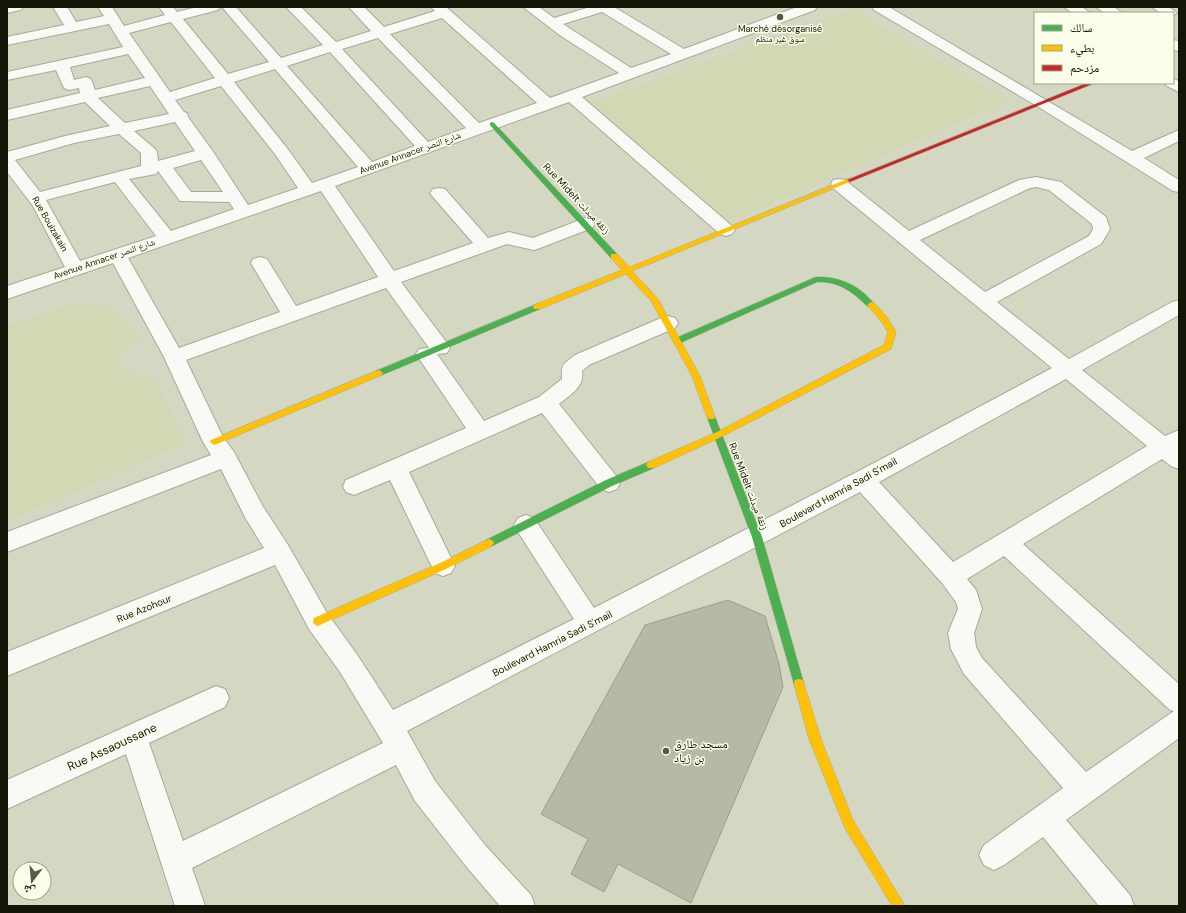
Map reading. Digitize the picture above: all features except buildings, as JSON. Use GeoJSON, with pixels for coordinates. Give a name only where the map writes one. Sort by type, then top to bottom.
{"type":"FeatureCollection","features":[{"type":"Feature","properties":{"kind":"street"},"geometry":{"type":"LineString","coordinates":[[7,9],[16,7]]}},
{"type":"Feature","properties":{"kind":"street"},"geometry":{"type":"LineString","coordinates":[[60,7],[72,27]]}},
{"type":"Feature","properties":{"kind":"street"},"geometry":{"type":"LineString","coordinates":[[7,40],[113,19],[213,7]]}},
{"type":"Feature","properties":{"kind":"street"},"geometry":{"type":"LineString","coordinates":[[229,7],[368,168]]}},
{"type":"Feature","properties":{"kind":"street"},"geometry":{"type":"LineString","coordinates":[[293,7],[333,47],[424,148]]}},
{"type":"Feature","properties":{"kind":"street"},"geometry":{"type":"LineString","coordinates":[[356,7],[485,127]]}},
{"type":"Feature","properties":{"kind":"street"},"geometry":{"type":"LineString","coordinates":[[530,7],[630,74]]}},
{"type":"Feature","properties":{"kind":"street"},"geometry":{"type":"LineString","coordinates":[[552,23],[604,7],[683,55]]}},
{"type":"Feature","properties":{"kind":"street","name":"Avenue Annacer شارع النصر"},"geometry":{"type":"LineString","coordinates":[[7,293],[76,268],[317,187],[571,96],[810,7]]}},
{"type":"Feature","properties":{"kind":"street"},"geometry":{"type":"LineString","coordinates":[[879,7],[1042,103],[1179,187]]}},
{"type":"Feature","properties":{"kind":"street"},"geometry":{"type":"LineString","coordinates":[[1071,7],[1080,12]]}},
{"type":"Feature","properties":{"kind":"street"},"geometry":{"type":"LineString","coordinates":[[1103,7],[1113,12]]}},
{"type":"Feature","properties":{"kind":"street"},"geometry":{"type":"LineString","coordinates":[[1159,7],[1168,12]]}},
{"type":"Feature","properties":{"kind":"street"},"geometry":{"type":"LineString","coordinates":[[166,98],[333,47],[441,10],[547,104]]}},
{"type":"Feature","properties":{"kind":"street"},"geometry":{"type":"LineString","coordinates":[[171,12],[280,151],[317,187],[390,280],[480,432]]}},
{"type":"Feature","properties":{"kind":"street"},"geometry":{"type":"LineString","coordinates":[[113,19],[153,81],[181,116],[244,212]]}},
{"type":"Feature","properties":{"kind":"street"},"geometry":{"type":"LineString","coordinates":[[7,76],[133,49]]}},
{"type":"Feature","properties":{"kind":"street"},"geometry":{"type":"LineString","coordinates":[[61,64],[69,85],[86,82],[88,96],[98,107],[149,152],[156,168],[186,197],[235,197]]}},
{"type":"Feature","properties":{"kind":"street"},"geometry":{"type":"LineString","coordinates":[[7,115],[153,81]]}},
{"type":"Feature","properties":{"kind":"street"},"geometry":{"type":"LineString","coordinates":[[7,542],[220,450],[433,351],[628,269],[1090,84]]}},
{"type":"Feature","properties":{"kind":"street"},"geometry":{"type":"LineString","coordinates":[[571,96],[726,230]]}},
{"type":"Feature","properties":{"kind":"street"},"geometry":{"type":"LineString","coordinates":[[7,157],[71,139],[181,116]]}},
{"type":"Feature","properties":{"kind":"street","name":"Rue Midelt زنقة ميدلت"},"geometry":{"type":"LineString","coordinates":[[485,127],[586,224],[628,269],[654,299],[673,332],[696,376],[757,537],[815,738],[849,824],[899,906]]}},
{"type":"Feature","properties":{"kind":"street"},"geometry":{"type":"LineString","coordinates":[[1131,158],[1179,135]]}},
{"type":"Feature","properties":{"kind":"street"},"geometry":{"type":"LineString","coordinates":[[36,198],[80,185],[156,168],[206,153]]}},
{"type":"Feature","properties":{"kind":"street","name":"Rue Bouizakain"},"geometry":{"type":"LineString","coordinates":[[7,161],[36,198],[76,268]]}},
{"type":"Feature","properties":{"kind":"street"},"geometry":{"type":"LineString","coordinates":[[119,176],[167,238]]}},
{"type":"Feature","properties":{"kind":"street"},"geometry":{"type":"LineString","coordinates":[[907,239],[1025,184],[1036,182],[1056,186],[1100,221],[1103,226],[1101,232],[1095,240],[984,301]]}},
{"type":"Feature","properties":{"kind":"street"},"geometry":{"type":"LineString","coordinates":[[839,184],[1068,370],[1174,448],[1005,542],[951,576]]}},
{"type":"Feature","properties":{"kind":"street"},"geometry":{"type":"LineString","coordinates":[[439,193],[484,245]]}},
{"type":"Feature","properties":{"kind":"street"},"geometry":{"type":"LineString","coordinates":[[174,357],[484,245],[512,237],[527,244],[534,244],[586,224]]}},
{"type":"Feature","properties":{"kind":"street"},"geometry":{"type":"LineString","coordinates":[[117,254],[174,357],[220,450],[254,512],[280,552],[318,621],[349,664],[395,738],[425,791],[475,855],[520,906]]}},
{"type":"Feature","properties":{"kind":"street"},"geometry":{"type":"LineString","coordinates":[[260,263],[292,315]]}},
{"type":"Feature","properties":{"kind":"street"},"geometry":{"type":"LineString","coordinates":[[318,621],[443,566],[609,483],[718,435],[888,347],[892,337],[892,331],[885,318],[846,284],[828,279],[816,280],[673,332],[582,360],[571,369],[573,378],[571,383],[546,403],[354,486]]}},
{"type":"Feature","properties":{"kind":"street","name":"Boulevard Hamria Sadi S'mail"},"geometry":{"type":"LineString","coordinates":[[175,861],[395,738],[590,623],[757,537],[862,479],[1068,370],[1179,307]]}},
{"type":"Feature","properties":{"kind":"street"},"geometry":{"type":"LineString","coordinates":[[546,403],[609,483]]}},
{"type":"Feature","properties":{"kind":"street"},"geometry":{"type":"LineString","coordinates":[[396,468],[443,566]]}},
{"type":"Feature","properties":{"kind":"street"},"geometry":{"type":"LineString","coordinates":[[862,479],[951,576],[967,598],[970,608],[961,633],[964,649],[973,666],[1084,791]]}},
{"type":"Feature","properties":{"kind":"street"},"geometry":{"type":"LineString","coordinates":[[526,525],[590,623]]}},
{"type":"Feature","properties":{"kind":"street"},"geometry":{"type":"LineString","coordinates":[[1005,542],[1179,701]]}},
{"type":"Feature","properties":{"kind":"street","name":"Rue Azohour"},"geometry":{"type":"LineString","coordinates":[[7,664],[280,552]]}},
{"type":"Feature","properties":{"kind":"street","name":"Rue Assaoussane"},"geometry":{"type":"LineString","coordinates":[[7,794],[134,737],[216,698]]}},
{"type":"Feature","properties":{"kind":"street"},"geometry":{"type":"LineString","coordinates":[[994,855],[1179,722]]}},
{"type":"Feature","properties":{"kind":"street"},"geometry":{"type":"LineString","coordinates":[[134,737],[190,906]]}},
{"type":"Feature","properties":{"kind":"street"},"geometry":{"type":"LineString","coordinates":[[1045,818],[1119,906]]}},
{"type":"Feature","properties":{"kind":"shaded area"},"geometry":{"type":"Polygon","coordinates":[[[852,9],[1008,101],[724,224],[591,103],[852,9]]]}},
{"type":"Feature","properties":{"kind":"shaded area"},"geometry":{"type":"Polygon","coordinates":[[[71,304],[109,306],[141,337],[115,356],[128,373],[154,378],[186,443],[7,521],[7,327],[71,304]]]}},
{"type":"Feature","properties":{"kind":"traffic: fast"},"geometry":{"type":"LineString","coordinates":[[492,124],[614,256]]}},
{"type":"Feature","properties":{"kind":"traffic: fast"},"geometry":{"type":"LineString","coordinates":[[677,341],[816,280],[832,280],[846,285],[853,289],[871,305]]}},
{"type":"Feature","properties":{"kind":"traffic: fast"},"geometry":{"type":"LineString","coordinates":[[379,373],[537,307]]}},
{"type":"Feature","properties":{"kind":"traffic: fast"},"geometry":{"type":"LineString","coordinates":[[711,417],[757,537],[799,684]]}},
{"type":"Feature","properties":{"kind":"traffic: fast"},"geometry":{"type":"LineString","coordinates":[[489,543],[609,483],[651,465]]}},
{"type":"Feature","properties":{"kind":"traffic: slow"},"geometry":{"type":"LineString","coordinates":[[537,307],[850,180]]}},
{"type":"Feature","properties":{"kind":"traffic: slow"},"geometry":{"type":"LineString","coordinates":[[614,256],[654,299],[696,376],[711,417]]}},
{"type":"Feature","properties":{"kind":"traffic: slow"},"geometry":{"type":"LineString","coordinates":[[651,465],[718,435],[888,347],[892,332],[884,319],[871,305]]}},
{"type":"Feature","properties":{"kind":"traffic: slow"},"geometry":{"type":"LineString","coordinates":[[214,442],[379,373]]}},
{"type":"Feature","properties":{"kind":"traffic: slow"},"geometry":{"type":"LineString","coordinates":[[318,621],[443,566],[489,543]]}},
{"type":"Feature","properties":{"kind":"traffic: slow"},"geometry":{"type":"LineString","coordinates":[[799,684],[815,739],[849,824],[899,906]]}},
{"type":"Feature","properties":{"kind":"traffic: jam"},"geometry":{"type":"LineString","coordinates":[[850,180],[1090,84]]}},
{"type":"Feature","properties":{"kind":"place","name":"Marché désorganisé سوق غير منظم"},"geometry":{"type":"Point","coordinates":[780,17]}},
{"type":"Feature","properties":{"kind":"place","name":"مسجد طارق بن زياد"},"geometry":{"type":"Point","coordinates":[666,751]}}]}
